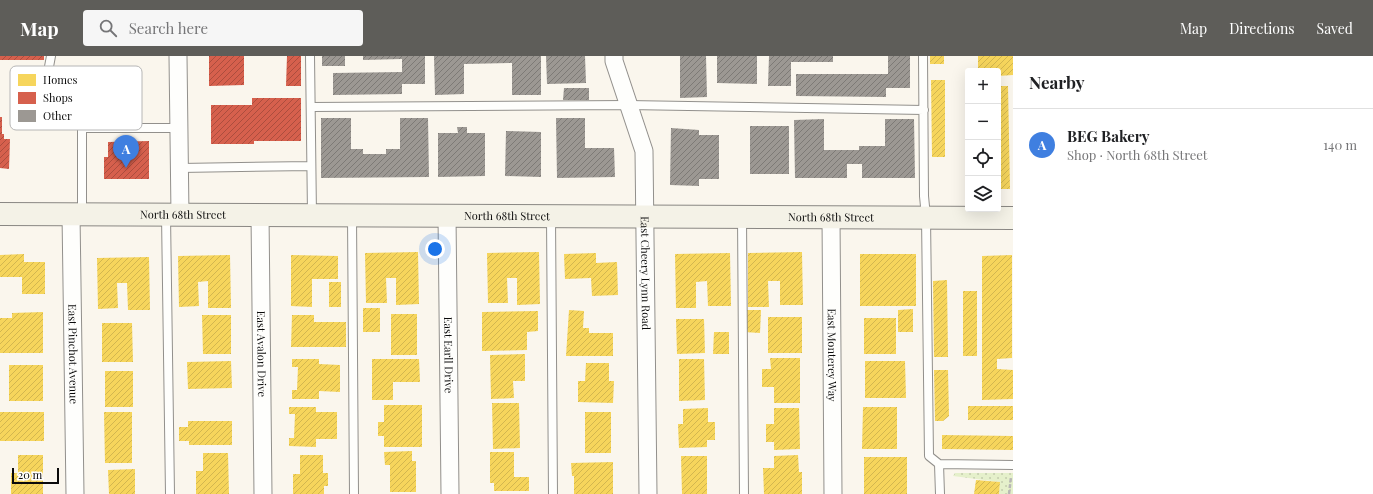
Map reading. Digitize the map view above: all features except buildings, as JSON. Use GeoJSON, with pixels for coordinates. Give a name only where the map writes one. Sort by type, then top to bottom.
{"type":"FeatureCollection","features":[{"type":"Feature","properties":{"kind":"main road","name":"North 68th Street"},"geometry":{"type":"LineString","coordinates":[[0,214],[831,216],[1013,218]]}},
{"type":"Feature","properties":{"kind":"street"},"geometry":{"type":"LineString","coordinates":[[173,215],[180,168],[178,56]]}},
{"type":"Feature","properties":{"kind":"street","name":"East Cheery Lynn Road"},"geometry":{"type":"LineString","coordinates":[[614,56],[614,61],[644,151],[648,494]]}},
{"type":"Feature","properties":{"kind":"street","name":"East Pinchot Avenue"},"geometry":{"type":"LineString","coordinates":[[75,494],[77,214]]}},
{"type":"Feature","properties":{"kind":"street","name":"East Avalon Drive"},"geometry":{"type":"LineString","coordinates":[[260,214],[262,494]]}},
{"type":"Feature","properties":{"kind":"street","name":"East Earll Drive"},"geometry":{"type":"LineString","coordinates":[[447,215],[450,494]]}},
{"type":"Feature","properties":{"kind":"street","name":"East Monterey Way"},"geometry":{"type":"LineString","coordinates":[[831,216],[833,494]]}},
{"type":"Feature","properties":{"kind":"lane"},"geometry":{"type":"LineString","coordinates":[[49,66],[51,56]]}},
{"type":"Feature","properties":{"kind":"lane"},"geometry":{"type":"LineString","coordinates":[[310,56],[312,214]]}},
{"type":"Feature","properties":{"kind":"lane"},"geometry":{"type":"LineString","coordinates":[[924,56],[924,196],[926,217],[929,456],[939,464],[1012,465]]}},
{"type":"Feature","properties":{"kind":"lane"},"geometry":{"type":"LineString","coordinates":[[311,107],[628,105],[924,110]]}},
{"type":"Feature","properties":{"kind":"lane"},"geometry":{"type":"LineString","coordinates":[[142,128],[179,128]]}},
{"type":"Feature","properties":{"kind":"lane"},"geometry":{"type":"LineString","coordinates":[[77,214],[82,130]]}},
{"type":"Feature","properties":{"kind":"lane"},"geometry":{"type":"LineString","coordinates":[[180,168],[311,166]]}},
{"type":"Feature","properties":{"kind":"lane"},"geometry":{"type":"LineString","coordinates":[[170,494],[173,215]]}},
{"type":"Feature","properties":{"kind":"lane"},"geometry":{"type":"LineString","coordinates":[[352,215],[354,494]]}},
{"type":"Feature","properties":{"kind":"lane"},"geometry":{"type":"LineString","coordinates":[[551,216],[553,494]]}},
{"type":"Feature","properties":{"kind":"lane"},"geometry":{"type":"LineString","coordinates":[[742,216],[744,494]]}},
{"type":"Feature","properties":{"kind":"lane"},"geometry":{"type":"LineString","coordinates":[[939,464],[940,494]]}},
{"type":"Feature","properties":{"kind":"path"},"geometry":{"type":"LineString","coordinates":[[1009,494],[1012,465]]}},
{"type":"Feature","properties":{"kind":"green space"},"geometry":{"type":"Polygon","coordinates":[[[955,473],[1013,473],[1013,494],[999,494],[1000,482],[953,476],[955,473]]]}},
{"type":"Feature","properties":{"kind":"place","name":"BEG Bakery"},"geometry":{"type":"Point","coordinates":[126,168]}}]}
